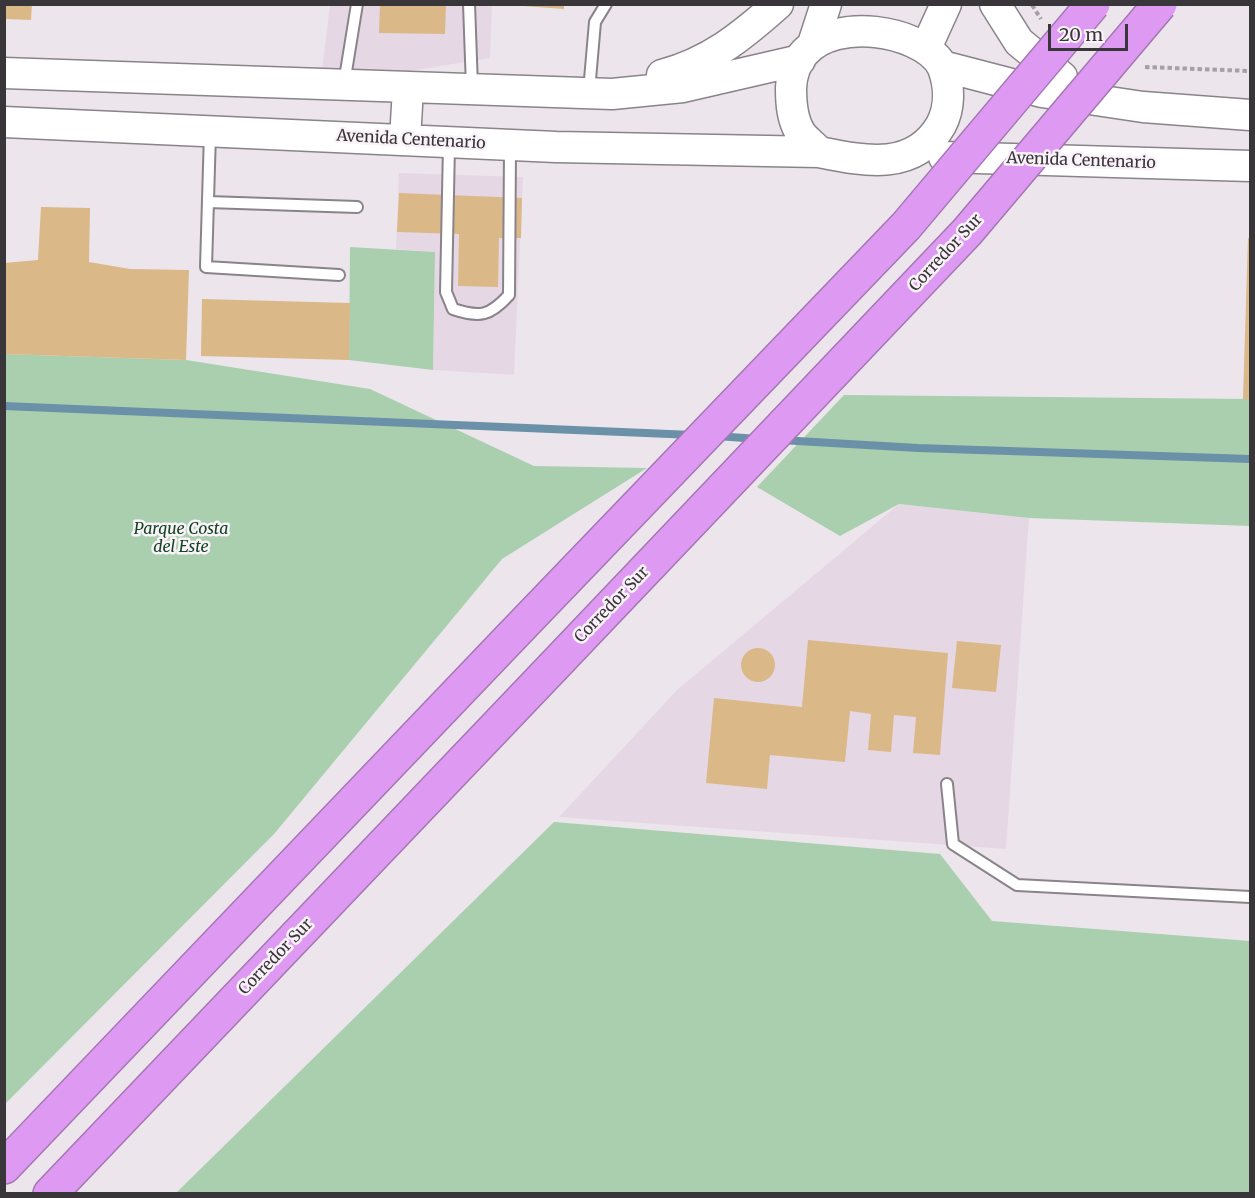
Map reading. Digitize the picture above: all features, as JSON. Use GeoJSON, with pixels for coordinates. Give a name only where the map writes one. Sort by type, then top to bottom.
{"type":"FeatureCollection","features":[{"type":"Feature","properties":{"kind":"highway"},"geometry":{"type":"LineString","coordinates":[[4,1167],[906,226],[1093,4]]}},
{"type":"Feature","properties":{"kind":"highway","name":"Corredor Sur"},"geometry":{"type":"LineString","coordinates":[[50,1194],[967,232],[1160,4]]}},
{"type":"Feature","properties":{"kind":"main road"},"geometry":{"type":"LineString","coordinates":[[826,4],[806,52],[792,78],[790,105],[800,132],[819,152],[872,159],[911,156],[932,140],[945,117],[949,91],[934,57],[946,4]]}},
{"type":"Feature","properties":{"kind":"main road"},"geometry":{"type":"LineString","coordinates":[[995,4],[1019,42],[1051,71],[1089,93],[1131,105]]}},
{"type":"Feature","properties":{"kind":"main road"},"geometry":{"type":"LineString","coordinates":[[601,94],[685,69],[719,53],[764,12]]}},
{"type":"Feature","properties":{"kind":"main road"},"geometry":{"type":"LineString","coordinates":[[4,74],[601,94],[683,87],[806,52],[832,34],[862,30],[896,34],[934,57],[1041,92],[1131,105],[1248,111]]}},
{"type":"Feature","properties":{"kind":"main road"},"geometry":{"type":"LineString","coordinates":[[201,81],[204,130]]}},
{"type":"Feature","properties":{"kind":"main road"},"geometry":{"type":"LineString","coordinates":[[405,140],[408,88]]}},
{"type":"Feature","properties":{"kind":"main road","name":"Avenida Centenario"},"geometry":{"type":"LineString","coordinates":[[4,122],[510,144],[819,152]]}},
{"type":"Feature","properties":{"kind":"main road","name":"Avenida Centenario"},"geometry":{"type":"LineString","coordinates":[[911,156],[1251,166]]}},
{"type":"Feature","properties":{"kind":"lane"},"geometry":{"type":"LineString","coordinates":[[344,85],[357,4]]}},
{"type":"Feature","properties":{"kind":"lane"},"geometry":{"type":"LineString","coordinates":[[469,4],[472,90]]}},
{"type":"Feature","properties":{"kind":"lane"},"geometry":{"type":"LineString","coordinates":[[601,94],[595,22],[606,4]]}},
{"type":"Feature","properties":{"kind":"lane"},"geometry":{"type":"LineString","coordinates":[[204,130],[208,202],[206,267],[339,275]]}},
{"type":"Feature","properties":{"kind":"lane"},"geometry":{"type":"LineString","coordinates":[[449,141],[446,292],[453,309],[471,315],[495,311],[509,295],[510,144]]}},
{"type":"Feature","properties":{"kind":"lane"},"geometry":{"type":"LineString","coordinates":[[208,202],[357,207]]}},
{"type":"Feature","properties":{"kind":"lane"},"geometry":{"type":"LineString","coordinates":[[947,784],[953,843],[1017,885],[1251,897]]}},
{"type":"Feature","properties":{"kind":"shaded area"},"geometry":{"type":"Polygon","coordinates":[[[330,5],[492,5],[490,58],[409,71],[322,70],[330,5]]]}},
{"type":"Feature","properties":{"kind":"shaded area"},"geometry":{"type":"Polygon","coordinates":[[[399,173],[523,177],[514,375],[433,370],[435,252],[396,249],[399,173]]]}},
{"type":"Feature","properties":{"kind":"shaded area"},"geometry":{"type":"Polygon","coordinates":[[[899,504],[1029,518],[1006,849],[559,817],[677,690],[899,504]]]}},
{"type":"Feature","properties":{"kind":"green space"},"geometry":{"type":"Polygon","coordinates":[[[350,247],[435,252],[433,370],[349,360],[350,247]]]}},
{"type":"Feature","properties":{"kind":"green space","name":"Parque Costa del Este"},"geometry":{"type":"Polygon","coordinates":[[[5,354],[186,360],[370,389],[534,466],[647,468],[502,559],[274,834],[5,1104],[5,354]]]}},
{"type":"Feature","properties":{"kind":"green space"},"geometry":{"type":"Polygon","coordinates":[[[844,395],[1250,399],[1250,526],[1029,518],[899,504],[840,536],[757,487],[844,395]]]}},
{"type":"Feature","properties":{"kind":"green space"},"geometry":{"type":"Polygon","coordinates":[[[554,822],[940,854],[992,921],[1250,941],[1250,1193],[176,1193],[554,822]]]}},
{"type":"Feature","properties":{"kind":"building"},"geometry":{"type":"Polygon","coordinates":[[[4,4],[32,4],[31,20],[4,19],[4,4]]]}},
{"type":"Feature","properties":{"kind":"building"},"geometry":{"type":"Polygon","coordinates":[[[380,4],[446,4],[445,34],[379,33],[380,4]]]}},
{"type":"Feature","properties":{"kind":"building"},"geometry":{"type":"Polygon","coordinates":[[[496,4],[564,4],[564,9],[496,4]]]}},
{"type":"Feature","properties":{"kind":"building"},"geometry":{"type":"Polygon","coordinates":[[[399,193],[522,198],[521,238],[499,238],[498,287],[458,286],[459,234],[397,232],[399,193]]]}},
{"type":"Feature","properties":{"kind":"building"},"geometry":{"type":"Polygon","coordinates":[[[41,207],[90,208],[89,262],[130,269],[189,270],[186,360],[4,354],[4,263],[38,260],[41,207]]]}},
{"type":"Feature","properties":{"kind":"building"},"geometry":{"type":"Polygon","coordinates":[[[1248,238],[1250,238],[1250,399],[1243,399],[1248,238]]]}},
{"type":"Feature","properties":{"kind":"building"},"geometry":{"type":"Polygon","coordinates":[[[202,299],[350,303],[349,360],[201,356],[202,299]]]}},
{"type":"Feature","properties":{"kind":"building"},"geometry":{"type":"Polygon","coordinates":[[[808,640],[948,653],[940,755],[913,753],[916,717],[894,715],[891,752],[868,750],[871,714],[850,711],[845,762],[770,755],[767,789],[706,783],[714,698],[802,707],[808,640]]]}},
{"type":"Feature","properties":{"kind":"building"},"geometry":{"type":"Polygon","coordinates":[[[957,641],[1001,645],[996,692],[952,688],[957,641]]]}},
{"type":"Feature","properties":{"kind":"building"},"geometry":{"type":"Polygon","coordinates":[[[758,648],[770,653],[775,665],[770,677],[758,682],[746,677],[741,665],[746,653],[758,648]]]}},
{"type":"Feature","properties":{"kind":"waterway"},"geometry":{"type":"LineString","coordinates":[[4,406],[693,435]]}},
{"type":"Feature","properties":{"kind":"waterway"},"geometry":{"type":"LineString","coordinates":[[717,436],[758,439]]}},
{"type":"Feature","properties":{"kind":"waterway"},"geometry":{"type":"LineString","coordinates":[[780,440],[918,448],[1250,459]]}}]}
